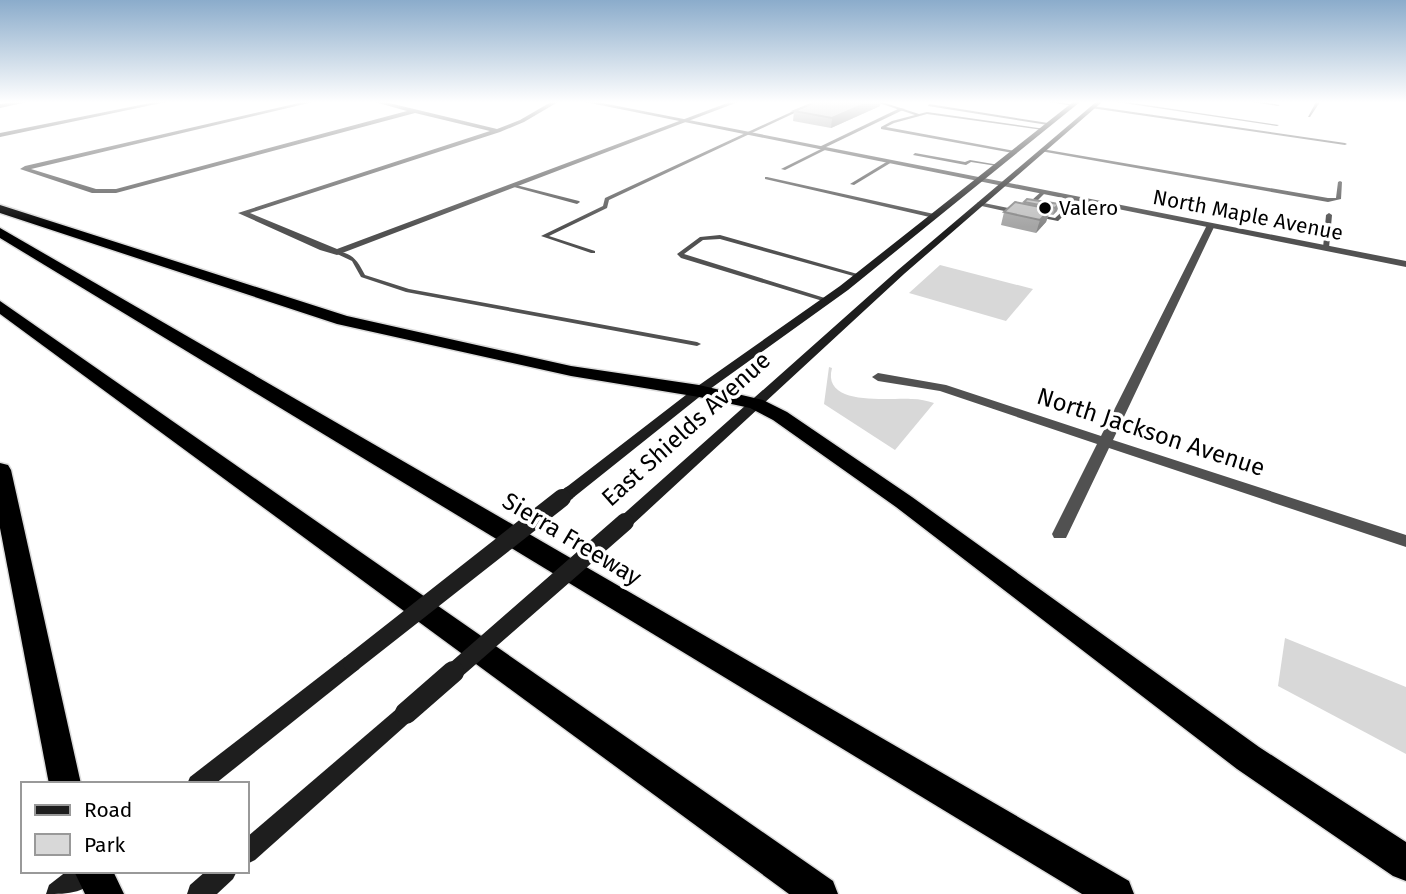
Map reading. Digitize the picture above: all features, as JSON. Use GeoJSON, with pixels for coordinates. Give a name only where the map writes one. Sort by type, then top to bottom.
{"type":"FeatureCollection","features":[{"type":"Feature","properties":{"kind":"highway"},"geometry":{"type":"LineString","coordinates":[[0,209],[343,320],[571,371],[699,391],[756,404],[780,416],[904,502],[1248,758],[1406,863]]}},
{"type":"Feature","properties":{"kind":"highway","name":"Sierra Freeway"},"geometry":{"type":"LineString","coordinates":[[0,232],[1116,894]]}},
{"type":"Feature","properties":{"kind":"highway"},"geometry":{"type":"LineString","coordinates":[[0,306],[820,894]]}},
{"type":"Feature","properties":{"kind":"highway"},"geometry":{"type":"LineString","coordinates":[[0,470],[65,782]]}},
{"type":"Feature","properties":{"kind":"highway"},"geometry":{"type":"LineString","coordinates":[[93,873],[106,894]]}},
{"type":"Feature","properties":{"kind":"main road","name":"East Shields Avenue"},"geometry":{"type":"LineString","coordinates":[[201,782],[699,391],[859,275],[1024,144]]}},
{"type":"Feature","properties":{"kind":"main road","name":"East Shields Avenue"},"geometry":{"type":"LineString","coordinates":[[248,851],[625,522],[1050,144]]}},
{"type":"Feature","properties":{"kind":"main road"},"geometry":{"type":"LineString","coordinates":[[58,894],[84,873]]}},
{"type":"Feature","properties":{"kind":"main road"},"geometry":{"type":"LineString","coordinates":[[199,894],[223,873]]}},
{"type":"Feature","properties":{"kind":"street"},"geometry":{"type":"LineString","coordinates":[[132,144],[24,169],[95,191],[116,191],[292,144]]}},
{"type":"Feature","properties":{"kind":"street"},"geometry":{"type":"LineString","coordinates":[[458,144],[242,213],[337,252],[626,144]]}},
{"type":"Feature","properties":{"kind":"street","name":"North Maple Avenue"},"geometry":{"type":"LineString","coordinates":[[801,144],[1406,264]]}},
{"type":"Feature","properties":{"kind":"street"},"geometry":{"type":"LineString","coordinates":[[822,148],[831,144]]}},
{"type":"Feature","properties":{"kind":"street"},"geometry":{"type":"LineString","coordinates":[[1060,534],[1210,225]]}},
{"type":"Feature","properties":{"kind":"street","name":"North Jackson Avenue"},"geometry":{"type":"LineString","coordinates":[[878,377],[942,388],[1406,541]]}},
{"type":"Feature","properties":{"kind":"lane"},"geometry":{"type":"LineString","coordinates":[[593,252],[544,236],[605,206],[607,199],[724,144]]}},
{"type":"Feature","properties":{"kind":"lane"},"geometry":{"type":"LineString","coordinates":[[968,144],[1013,152]]}},
{"type":"Feature","properties":{"kind":"lane"},"geometry":{"type":"LineString","coordinates":[[783,169],[822,148]]}},
{"type":"Feature","properties":{"kind":"lane"},"geometry":{"type":"LineString","coordinates":[[1042,150],[1328,200],[1338,199],[1340,181]]}},
{"type":"Feature","properties":{"kind":"lane"},"geometry":{"type":"LineString","coordinates":[[915,154],[997,166]]}},
{"type":"Feature","properties":{"kind":"lane"},"geometry":{"type":"LineString","coordinates":[[931,170],[945,160]]}},
{"type":"Feature","properties":{"kind":"lane"},"geometry":{"type":"LineString","coordinates":[[852,184],[890,162]]}},
{"type":"Feature","properties":{"kind":"lane"},"geometry":{"type":"LineString","coordinates":[[766,177],[934,216]]}},
{"type":"Feature","properties":{"kind":"lane"},"geometry":{"type":"LineString","coordinates":[[516,186],[577,202]]}},
{"type":"Feature","properties":{"kind":"lane"},"geometry":{"type":"LineString","coordinates":[[1034,201],[1044,192]]}},
{"type":"Feature","properties":{"kind":"lane"},"geometry":{"type":"LineString","coordinates":[[979,204],[1056,220],[1078,199]]}},
{"type":"Feature","properties":{"kind":"lane"},"geometry":{"type":"LineString","coordinates":[[1012,211],[1023,201],[1042,203]]}},
{"type":"Feature","properties":{"kind":"lane"},"geometry":{"type":"LineString","coordinates":[[1055,205],[1069,208]]}},
{"type":"Feature","properties":{"kind":"lane"},"geometry":{"type":"LineString","coordinates":[[1326,248],[1329,215]]}},
{"type":"Feature","properties":{"kind":"lane"},"geometry":{"type":"LineString","coordinates":[[826,300],[680,254],[702,239],[720,237],[859,275]]}},
{"type":"Feature","properties":{"kind":"lane"},"geometry":{"type":"LineString","coordinates":[[337,252],[354,260],[363,276],[408,291],[697,344]]}},
{"type":"Feature","properties":{"kind":"green space"},"geometry":{"type":"Polygon","coordinates":[[[940,265],[1033,289],[1006,321],[909,293],[940,265]]]}},
{"type":"Feature","properties":{"kind":"green space"},"geometry":{"type":"Polygon","coordinates":[[[829,367],[832,368],[832,381],[837,389],[847,395],[875,399],[918,399],[934,403],[895,450],[824,404],[829,367]]]}},
{"type":"Feature","properties":{"kind":"green space"},"geometry":{"type":"Polygon","coordinates":[[[1285,638],[1406,687],[1406,754],[1278,686],[1285,638]]]}},
{"type":"Feature","properties":{"kind":"building"},"geometry":{"type":"Polygon","coordinates":[[[1027,199],[1059,204],[1055,208],[1024,202],[1027,199]]]}},
{"type":"Feature","properties":{"kind":"building"},"geometry":{"type":"Polygon","coordinates":[[[1015,202],[1050,209],[1040,220],[1004,212],[1015,202]]]}},
{"type":"Feature","properties":{"kind":"place","name":"Valero"},"geometry":{"type":"Point","coordinates":[1045,208]}}]}
